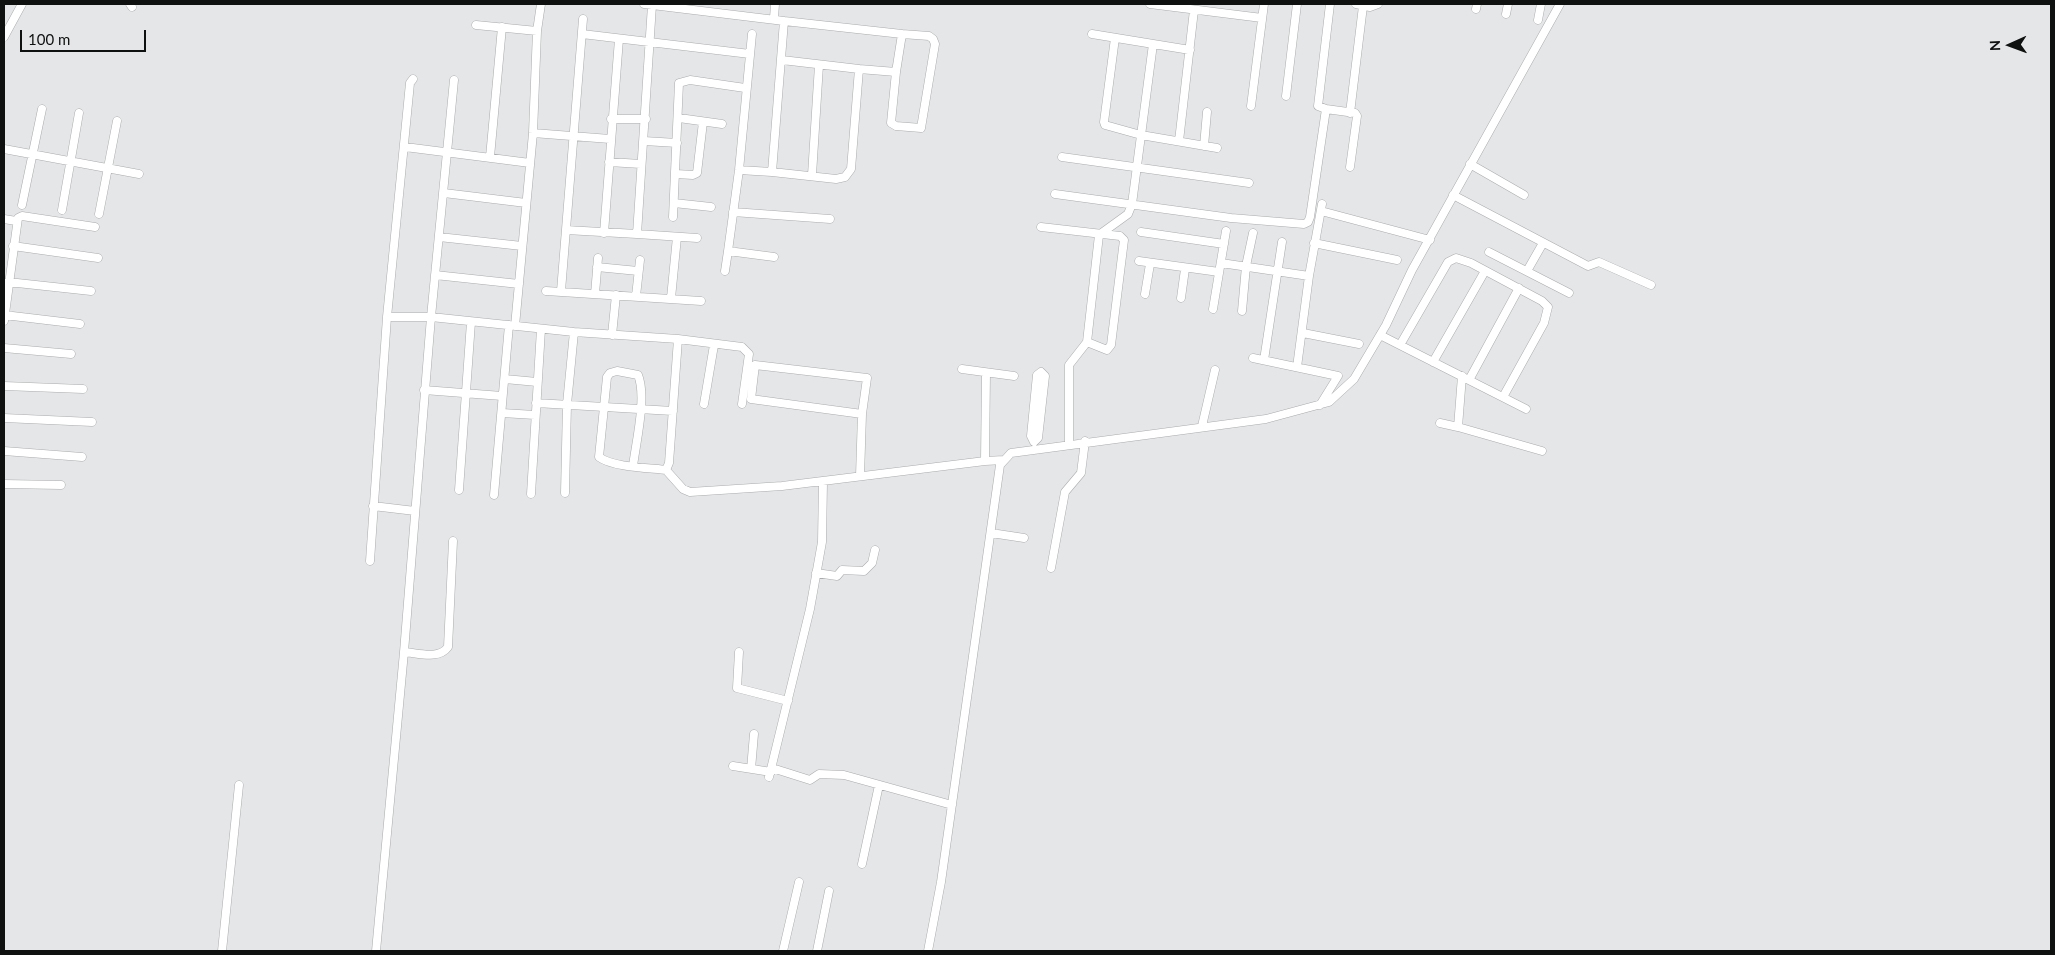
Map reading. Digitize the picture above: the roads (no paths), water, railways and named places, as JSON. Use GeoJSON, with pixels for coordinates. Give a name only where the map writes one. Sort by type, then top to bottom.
{"type":"FeatureCollection","features":[{"type":"Feature","properties":{"kind":"street"},"geometry":{"type":"LineString","coordinates":[[4,38],[22,4]]}},
{"type":"Feature","properties":{"kind":"street"},"geometry":{"type":"LineString","coordinates":[[494,495],[504,379],[519,284],[533,133],[537,31],[541,4]]}},
{"type":"Feature","properties":{"kind":"street"},"geometry":{"type":"LineString","coordinates":[[637,234],[651,43],[648,4],[704,8],[784,21],[929,36],[933,39],[934,44],[921,128],[896,126],[891,123],[890,118],[902,34]]}},
{"type":"Feature","properties":{"kind":"street"},"geometry":{"type":"LineString","coordinates":[[774,18],[775,4]]}},
{"type":"Feature","properties":{"kind":"street"},"geometry":{"type":"LineString","coordinates":[[1150,4],[1262,18]]}},
{"type":"Feature","properties":{"kind":"street"},"geometry":{"type":"LineString","coordinates":[[1251,106],[1264,4]]}},
{"type":"Feature","properties":{"kind":"street"},"geometry":{"type":"LineString","coordinates":[[1286,96],[1296,4]]}},
{"type":"Feature","properties":{"kind":"street"},"geometry":{"type":"LineString","coordinates":[[1330,4],[1318,106],[1326,110],[1350,112],[1357,116],[1350,167]]}},
{"type":"Feature","properties":{"kind":"street"},"geometry":{"type":"LineString","coordinates":[[1350,112],[1359,5],[1373,7],[1378,4]]}},
{"type":"Feature","properties":{"kind":"street"},"geometry":{"type":"LineString","coordinates":[[1506,14],[1508,4]]}},
{"type":"Feature","properties":{"kind":"street"},"geometry":{"type":"LineString","coordinates":[[1538,20],[1541,4]]}},
{"type":"Feature","properties":{"kind":"street"},"geometry":{"type":"LineString","coordinates":[[928,951],[952,805],[999,471],[1004,460],[1011,453],[1033,446],[1069,444],[1266,418],[1329,402],[1354,379],[1380,335],[1470,164],[1560,4]]}},
{"type":"Feature","properties":{"kind":"street"},"geometry":{"type":"LineString","coordinates":[[1180,141],[1194,10]]}},
{"type":"Feature","properties":{"kind":"street"},"geometry":{"type":"LineString","coordinates":[[561,291],[583,19]]}},
{"type":"Feature","properties":{"kind":"street"},"geometry":{"type":"LineString","coordinates":[[772,172],[784,21]]}},
{"type":"Feature","properties":{"kind":"street"},"geometry":{"type":"LineString","coordinates":[[476,25],[537,31]]}},
{"type":"Feature","properties":{"kind":"street"},"geometry":{"type":"LineString","coordinates":[[490,158],[502,27]]}},
{"type":"Feature","properties":{"kind":"street"},"geometry":{"type":"LineString","coordinates":[[582,34],[750,54]]}},
{"type":"Feature","properties":{"kind":"street"},"geometry":{"type":"LineString","coordinates":[[725,271],[739,170],[745,88],[752,34]]}},
{"type":"Feature","properties":{"kind":"street"},"geometry":{"type":"LineString","coordinates":[[1092,34],[1190,50]]}},
{"type":"Feature","properties":{"kind":"street"},"geometry":{"type":"LineString","coordinates":[[1115,38],[1104,122],[1109,128],[1217,148]]}},
{"type":"Feature","properties":{"kind":"street"},"geometry":{"type":"LineString","coordinates":[[604,232],[611,119],[619,39]]}},
{"type":"Feature","properties":{"kind":"street"},"geometry":{"type":"LineString","coordinates":[[1069,444],[1069,365],[1087,342],[1099,235],[1128,214],[1132,204],[1153,44]]}},
{"type":"Feature","properties":{"kind":"street"},"geometry":{"type":"LineString","coordinates":[[782,60],[896,72]]}},
{"type":"Feature","properties":{"kind":"street"},"geometry":{"type":"LineString","coordinates":[[812,175],[819,65]]}},
{"type":"Feature","properties":{"kind":"street"},"geometry":{"type":"LineString","coordinates":[[739,170],[845,178],[851,169],[859,69]]}},
{"type":"Feature","properties":{"kind":"street"},"geometry":{"type":"LineString","coordinates":[[370,561],[387,317],[410,83],[413,79]]}},
{"type":"Feature","properties":{"kind":"street"},"geometry":{"type":"LineString","coordinates":[[376,951],[404,652],[430,317],[454,80]]}},
{"type":"Feature","properties":{"kind":"street"},"geometry":{"type":"LineString","coordinates":[[673,217],[679,87],[682,81],[745,88]]}},
{"type":"Feature","properties":{"kind":"street"},"geometry":{"type":"LineString","coordinates":[[22,205],[42,109]]}},
{"type":"Feature","properties":{"kind":"street"},"geometry":{"type":"LineString","coordinates":[[1055,194],[1231,218],[1304,224],[1308,222],[1326,110]]}},
{"type":"Feature","properties":{"kind":"street"},"geometry":{"type":"LineString","coordinates":[[1204,146],[1207,112]]}},
{"type":"Feature","properties":{"kind":"street"},"geometry":{"type":"LineString","coordinates":[[62,210],[79,113]]}},
{"type":"Feature","properties":{"kind":"street"},"geometry":{"type":"LineString","coordinates":[[679,118],[722,124]]}},
{"type":"Feature","properties":{"kind":"street"},"geometry":{"type":"LineString","coordinates":[[611,119],[646,119]]}},
{"type":"Feature","properties":{"kind":"street"},"geometry":{"type":"LineString","coordinates":[[99,214],[118,121]]}},
{"type":"Feature","properties":{"kind":"street"},"geometry":{"type":"LineString","coordinates":[[676,174],[693,175],[697,173],[703,122]]}},
{"type":"Feature","properties":{"kind":"street"},"geometry":{"type":"LineString","coordinates":[[533,133],[610,138]]}},
{"type":"Feature","properties":{"kind":"street"},"geometry":{"type":"LineString","coordinates":[[644,141],[677,143]]}},
{"type":"Feature","properties":{"kind":"street"},"geometry":{"type":"LineString","coordinates":[[405,147],[530,162]]}},
{"type":"Feature","properties":{"kind":"street"},"geometry":{"type":"LineString","coordinates":[[4,149],[138,174]]}},
{"type":"Feature","properties":{"kind":"street"},"geometry":{"type":"LineString","coordinates":[[1062,157],[1249,183]]}},
{"type":"Feature","properties":{"kind":"street"},"geometry":{"type":"LineString","coordinates":[[609,162],[641,164]]}},
{"type":"Feature","properties":{"kind":"street"},"geometry":{"type":"LineString","coordinates":[[1470,164],[1524,194]]}},
{"type":"Feature","properties":{"kind":"street"},"geometry":{"type":"LineString","coordinates":[[444,193],[526,203]]}},
{"type":"Feature","properties":{"kind":"street"},"geometry":{"type":"LineString","coordinates":[[1454,195],[1588,266],[1599,262],[1651,285]]}},
{"type":"Feature","properties":{"kind":"street"},"geometry":{"type":"LineString","coordinates":[[674,203],[711,207]]}},
{"type":"Feature","properties":{"kind":"street"},"geometry":{"type":"LineString","coordinates":[[1297,367],[1314,243],[1322,208],[1430,240]]}},
{"type":"Feature","properties":{"kind":"street"},"geometry":{"type":"LineString","coordinates":[[733,212],[830,219]]}},
{"type":"Feature","properties":{"kind":"street"},"geometry":{"type":"LineString","coordinates":[[4,321],[16,221],[22,216],[95,227]]}},
{"type":"Feature","properties":{"kind":"street"},"geometry":{"type":"LineString","coordinates":[[4,218],[16,221]]}},
{"type":"Feature","properties":{"kind":"street"},"geometry":{"type":"LineString","coordinates":[[1041,227],[1120,236],[1124,240],[1111,345],[1107,350],[1087,342]]}},
{"type":"Feature","properties":{"kind":"street"},"geometry":{"type":"LineString","coordinates":[[566,230],[696,238]]}},
{"type":"Feature","properties":{"kind":"street"},"geometry":{"type":"LineString","coordinates":[[1213,309],[1226,231]]}},
{"type":"Feature","properties":{"kind":"street"},"geometry":{"type":"LineString","coordinates":[[1141,232],[1224,244]]}},
{"type":"Feature","properties":{"kind":"street"},"geometry":{"type":"LineString","coordinates":[[1242,311],[1246,266],[1253,232]]}},
{"type":"Feature","properties":{"kind":"street"},"geometry":{"type":"LineString","coordinates":[[439,237],[522,246]]}},
{"type":"Feature","properties":{"kind":"street"},"geometry":{"type":"LineString","coordinates":[[671,298],[677,238]]}},
{"type":"Feature","properties":{"kind":"street"},"geometry":{"type":"LineString","coordinates":[[1264,360],[1282,242]]}},
{"type":"Feature","properties":{"kind":"street"},"geometry":{"type":"LineString","coordinates":[[1314,243],[1397,260]]}},
{"type":"Feature","properties":{"kind":"street"},"geometry":{"type":"LineString","coordinates":[[1526,271],[1543,243]]}},
{"type":"Feature","properties":{"kind":"street"},"geometry":{"type":"LineString","coordinates":[[4,252],[13,250],[98,258]]}},
{"type":"Feature","properties":{"kind":"street"},"geometry":{"type":"LineString","coordinates":[[728,251],[774,256]]}},
{"type":"Feature","properties":{"kind":"street"},"geometry":{"type":"LineString","coordinates":[[1489,252],[1569,292]]}},
{"type":"Feature","properties":{"kind":"street"},"geometry":{"type":"LineString","coordinates":[[595,294],[598,258]]}},
{"type":"Feature","properties":{"kind":"street"},"geometry":{"type":"LineString","coordinates":[[1400,345],[1448,262],[1461,258],[1546,303],[1549,311],[1504,397]]}},
{"type":"Feature","properties":{"kind":"street"},"geometry":{"type":"LineString","coordinates":[[636,296],[640,260]]}},
{"type":"Feature","properties":{"kind":"street"},"geometry":{"type":"LineString","coordinates":[[1139,261],[1185,269],[1218,272]]}},
{"type":"Feature","properties":{"kind":"street"},"geometry":{"type":"LineString","coordinates":[[1222,263],[1309,276]]}},
{"type":"Feature","properties":{"kind":"street"},"geometry":{"type":"LineString","coordinates":[[1145,294],[1150,264]]}},
{"type":"Feature","properties":{"kind":"street"},"geometry":{"type":"LineString","coordinates":[[596,267],[638,271]]}},
{"type":"Feature","properties":{"kind":"street"},"geometry":{"type":"LineString","coordinates":[[1181,298],[1185,269]]}},
{"type":"Feature","properties":{"kind":"street"},"geometry":{"type":"LineString","coordinates":[[1433,362],[1485,271]]}},
{"type":"Feature","properties":{"kind":"street"},"geometry":{"type":"LineString","coordinates":[[435,275],[519,284]]}},
{"type":"Feature","properties":{"kind":"street"},"geometry":{"type":"LineString","coordinates":[[7,285],[91,291]]}},
{"type":"Feature","properties":{"kind":"street"},"geometry":{"type":"LineString","coordinates":[[1458,427],[1465,378],[1519,288]]}},
{"type":"Feature","properties":{"kind":"street"},"geometry":{"type":"LineString","coordinates":[[546,291],[701,301]]}},
{"type":"Feature","properties":{"kind":"street"},"geometry":{"type":"LineString","coordinates":[[612,335],[616,295]]}},
{"type":"Feature","properties":{"kind":"street"},"geometry":{"type":"LineString","coordinates":[[4,315],[80,324]]}},
{"type":"Feature","properties":{"kind":"street"},"geometry":{"type":"LineString","coordinates":[[387,317],[430,317],[574,332],[678,339],[742,347],[749,354],[742,404]]}},
{"type":"Feature","properties":{"kind":"street"},"geometry":{"type":"LineString","coordinates":[[459,490],[471,322]]}},
{"type":"Feature","properties":{"kind":"street"},"geometry":{"type":"LineString","coordinates":[[531,494],[541,329]]}},
{"type":"Feature","properties":{"kind":"street"},"geometry":{"type":"LineString","coordinates":[[565,493],[567,404],[574,332]]}},
{"type":"Feature","properties":{"kind":"street"},"geometry":{"type":"LineString","coordinates":[[1303,333],[1359,344]]}},
{"type":"Feature","properties":{"kind":"street"},"geometry":{"type":"LineString","coordinates":[[1380,335],[1526,409]]}},
{"type":"Feature","properties":{"kind":"street"},"geometry":{"type":"LineString","coordinates":[[666,470],[669,463],[678,339]]}},
{"type":"Feature","properties":{"kind":"street"},"geometry":{"type":"LineString","coordinates":[[704,404],[714,345]]}},
{"type":"Feature","properties":{"kind":"street"},"geometry":{"type":"LineString","coordinates":[[4,348],[72,354]]}},
{"type":"Feature","properties":{"kind":"street"},"geometry":{"type":"LineString","coordinates":[[1253,358],[1338,376],[1320,405]]}},
{"type":"Feature","properties":{"kind":"street"},"geometry":{"type":"LineString","coordinates":[[860,476],[862,414],[867,378],[755,365],[751,400],[862,414]]}},
{"type":"Feature","properties":{"kind":"street"},"geometry":{"type":"LineString","coordinates":[[962,368],[1014,376]]}},
{"type":"Feature","properties":{"kind":"street"},"geometry":{"type":"LineString","coordinates":[[1202,426],[1214,370]]}},
{"type":"Feature","properties":{"kind":"street"},"geometry":{"type":"LineString","coordinates":[[633,466],[641,408],[640,380],[638,375],[617,371],[610,372],[607,376],[599,458],[604,462],[633,466],[666,470],[683,489],[690,492],[728,491],[823,482],[985,460],[1004,460]]}},
{"type":"Feature","properties":{"kind":"street"},"geometry":{"type":"LineString","coordinates":[[1041,372],[1045,376],[1038,438],[1033,446],[1031,436],[1032,418],[1037,375],[1041,372]]}},
{"type":"Feature","properties":{"kind":"street"},"geometry":{"type":"LineString","coordinates":[[985,460],[986,373]]}},
{"type":"Feature","properties":{"kind":"street"},"geometry":{"type":"LineString","coordinates":[[504,379],[537,382]]}},
{"type":"Feature","properties":{"kind":"street"},"geometry":{"type":"LineString","coordinates":[[4,386],[83,389]]}},
{"type":"Feature","properties":{"kind":"street"},"geometry":{"type":"LineString","coordinates":[[424,390],[502,396]]}},
{"type":"Feature","properties":{"kind":"street"},"geometry":{"type":"LineString","coordinates":[[536,403],[641,408],[673,412]]}},
{"type":"Feature","properties":{"kind":"street"},"geometry":{"type":"LineString","coordinates":[[502,413],[535,415]]}},
{"type":"Feature","properties":{"kind":"street"},"geometry":{"type":"LineString","coordinates":[[4,418],[92,422]]}},
{"type":"Feature","properties":{"kind":"street"},"geometry":{"type":"LineString","coordinates":[[1440,423],[1542,451]]}},
{"type":"Feature","properties":{"kind":"street"},"geometry":{"type":"LineString","coordinates":[[1052,568],[1065,492],[1081,472],[1085,441]]}},
{"type":"Feature","properties":{"kind":"street"},"geometry":{"type":"LineString","coordinates":[[4,450],[82,457]]}},
{"type":"Feature","properties":{"kind":"street"},"geometry":{"type":"LineString","coordinates":[[770,772],[799,659],[822,542],[823,482]]}},
{"type":"Feature","properties":{"kind":"street"},"geometry":{"type":"LineString","coordinates":[[4,484],[61,485]]}},
{"type":"Feature","properties":{"kind":"street"},"geometry":{"type":"LineString","coordinates":[[373,506],[415,511]]}},
{"type":"Feature","properties":{"kind":"street"},"geometry":{"type":"LineString","coordinates":[[991,533],[1024,538]]}},
{"type":"Feature","properties":{"kind":"street"},"geometry":{"type":"LineString","coordinates":[[404,652],[438,655],[444,653],[448,647],[453,541]]}},
{"type":"Feature","properties":{"kind":"street"},"geometry":{"type":"LineString","coordinates":[[816,573],[837,576],[842,570],[868,570],[875,550]]}},
{"type":"Feature","properties":{"kind":"street"},"geometry":{"type":"LineString","coordinates":[[739,652],[737,688],[788,701]]}},
{"type":"Feature","properties":{"kind":"street"},"geometry":{"type":"LineString","coordinates":[[751,769],[754,734]]}},
{"type":"Feature","properties":{"kind":"street"},"geometry":{"type":"LineString","coordinates":[[733,766],[810,780],[819,774],[828,773],[952,805]]}},
{"type":"Feature","properties":{"kind":"street"},"geometry":{"type":"LineString","coordinates":[[222,951],[239,785]]}},
{"type":"Feature","properties":{"kind":"street"},"geometry":{"type":"LineString","coordinates":[[862,864],[879,785]]}},
{"type":"Feature","properties":{"kind":"street"},"geometry":{"type":"LineString","coordinates":[[783,951],[799,882]]}},
{"type":"Feature","properties":{"kind":"street"},"geometry":{"type":"LineString","coordinates":[[817,951],[829,891]]}}]}
